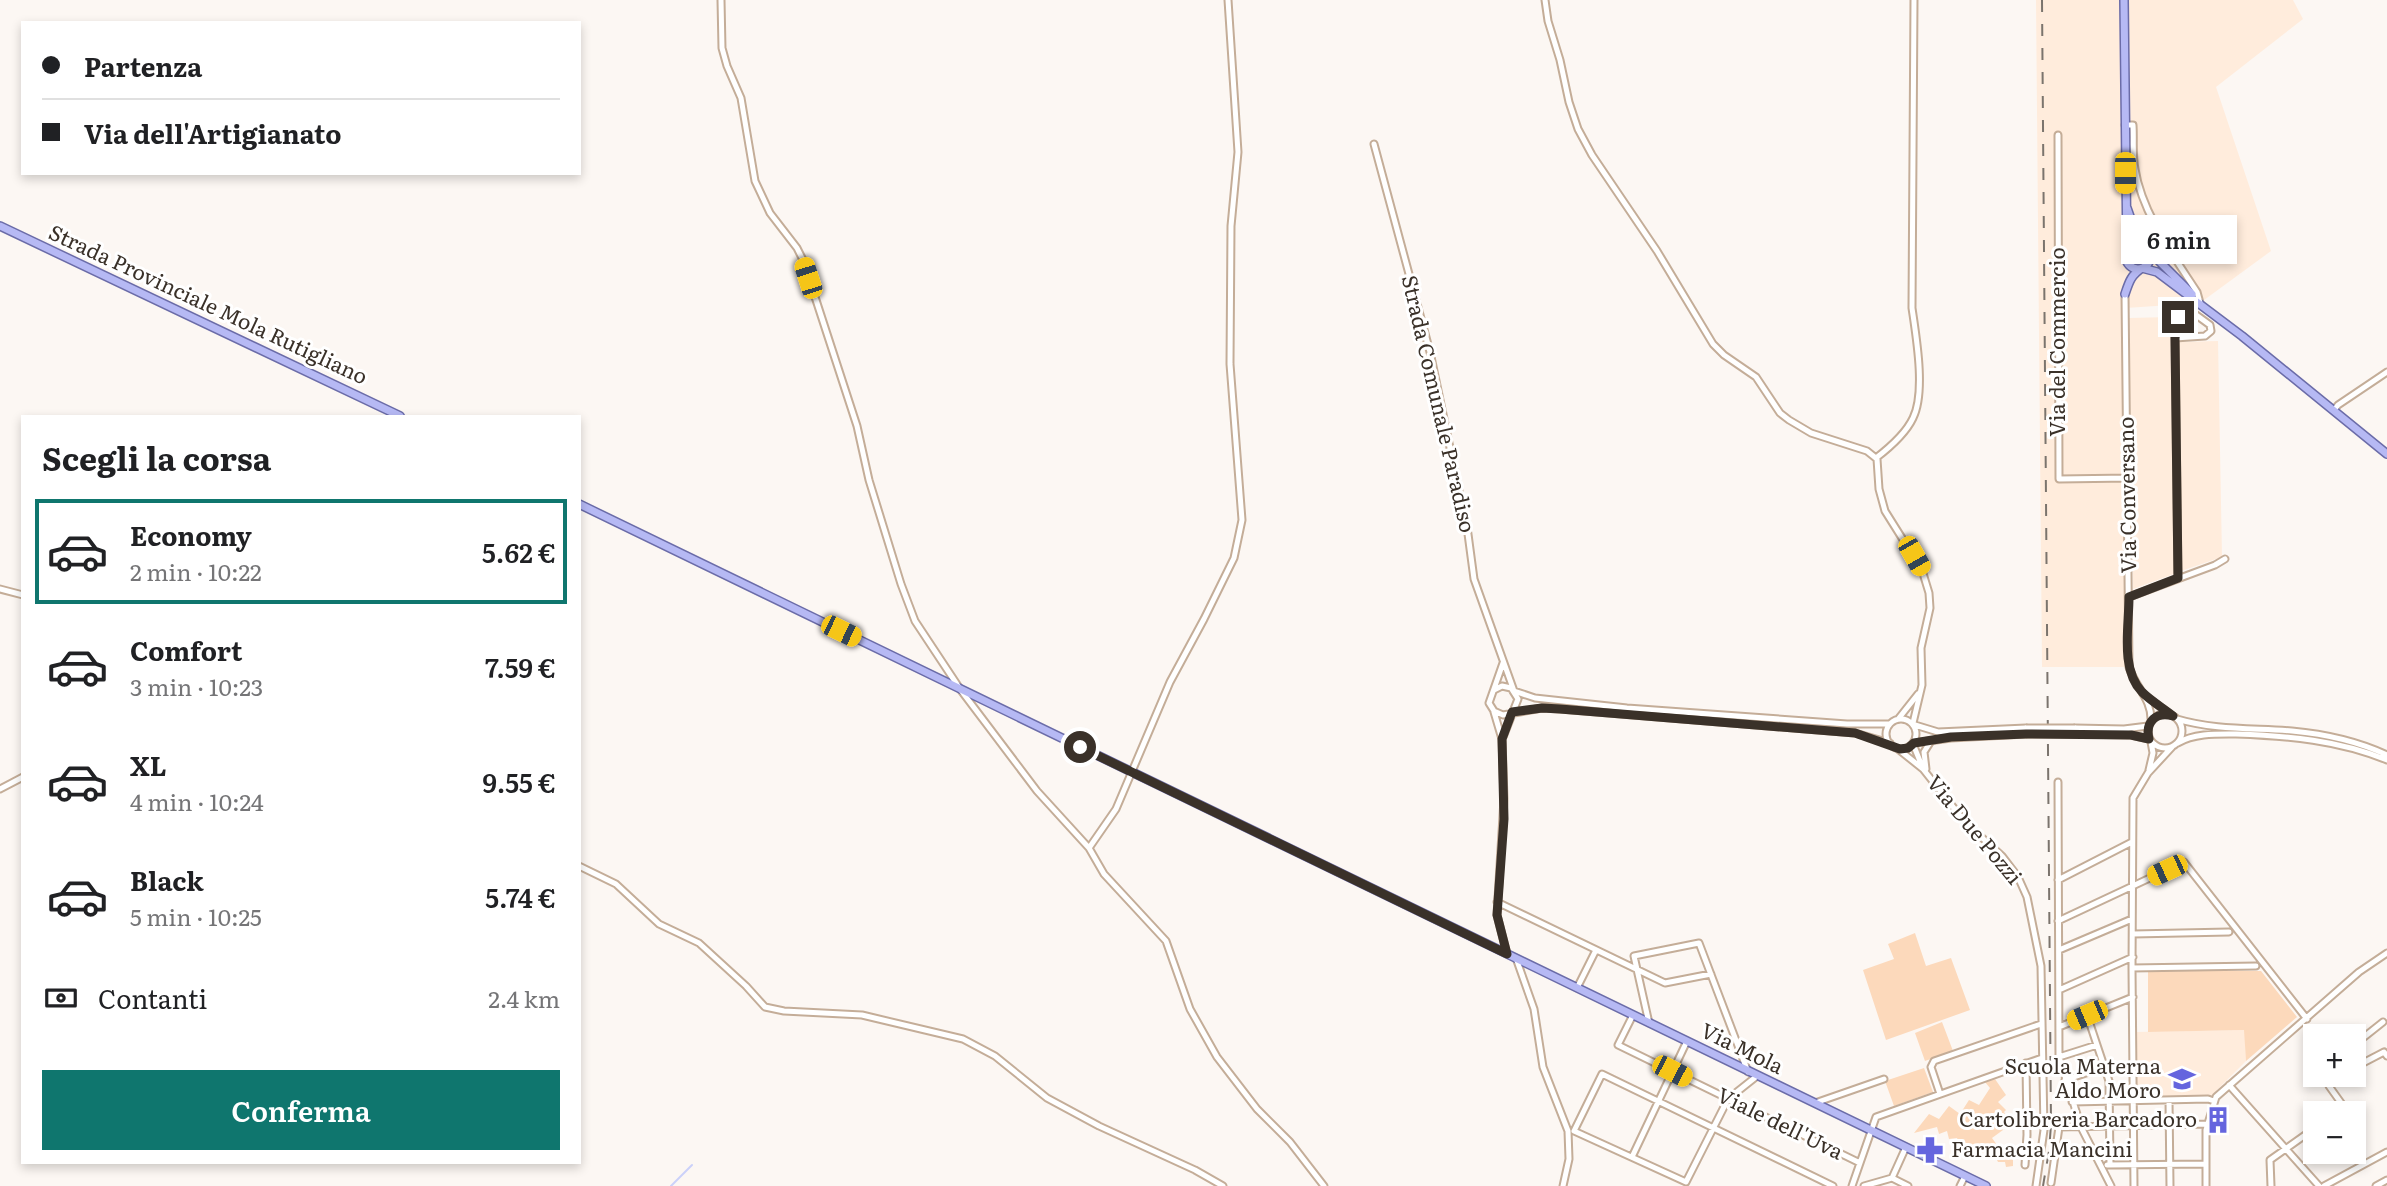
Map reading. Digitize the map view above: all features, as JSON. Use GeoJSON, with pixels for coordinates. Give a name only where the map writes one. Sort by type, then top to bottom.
{"type":"FeatureCollection","features":[{"type":"Feature","properties":{"kind":"main road"},"geometry":{"type":"LineString","coordinates":[[2124,0],[2126,294]]}},
{"type":"Feature","properties":{"kind":"main road"},"geometry":{"type":"LineString","coordinates":[[2125,198],[2135,231],[2147,249],[2200,303]]}},
{"type":"Feature","properties":{"kind":"main road","name":"Strada Provinciale Mola Rutigliano"},"geometry":{"type":"LineString","coordinates":[[0,226],[398,415]]}},
{"type":"Feature","properties":{"kind":"main road"},"geometry":{"type":"LineString","coordinates":[[2147,249],[2136,245],[2130,248],[2127,255],[2130,265],[2157,272],[2200,303],[2385,450]]}},
{"type":"Feature","properties":{"kind":"main road"},"geometry":{"type":"LineString","coordinates":[[2126,294],[2131,278],[2150,260],[2147,249]]}},
{"type":"Feature","properties":{"kind":"main road"},"geometry":{"type":"LineString","coordinates":[[581,505],[1132,772]]}},
{"type":"Feature","properties":{"kind":"main road","name":"Via Mola"},"geometry":{"type":"LineString","coordinates":[[1132,772],[1986,1186]]}},
{"type":"Feature","properties":{"kind":"street"},"geometry":{"type":"LineString","coordinates":[[721,0],[722,48],[741,98],[755,181],[770,213],[803,260],[857,426],[869,481],[919,628],[960,689],[1037,791],[1089,848],[1104,874],[1166,941],[1190,1009],[1224,1068],[1266,1119],[1290,1142],[1324,1186]]}},
{"type":"Feature","properties":{"kind":"street"},"geometry":{"type":"LineString","coordinates":[[1089,848],[1111,818],[1170,682],[1234,558],[1242,520],[1230,364],[1231,226],[1238,152],[1228,0]]}},
{"type":"Feature","properties":{"kind":"street"},"geometry":{"type":"LineString","coordinates":[[1545,0],[1569,102],[1584,141],[1664,262],[1713,344],[1756,377],[1769,392],[1780,412],[1789,420],[1811,433],[1867,451],[1876,458],[1885,512],[1923,570],[1929,593],[1930,608],[1921,648],[1920,691],[1914,724],[1914,743]]}},
{"type":"Feature","properties":{"kind":"street"},"geometry":{"type":"LineString","coordinates":[[1876,458],[1908,426],[1918,404],[1918,345],[1912,308],[1914,0]]}},
{"type":"Feature","properties":{"kind":"street"},"geometry":{"type":"LineString","coordinates":[[2125,125],[2133,125],[2135,173],[2148,208],[2197,292],[2200,303]]}},
{"type":"Feature","properties":{"kind":"street","name":"Via del Commercio"},"geometry":{"type":"LineString","coordinates":[[2058,135],[2059,479],[2129,478]]}},
{"type":"Feature","properties":{"kind":"street","name":"Strada Comunale Paradiso"},"geometry":{"type":"LineString","coordinates":[[1374,144],[1430,352],[1468,534],[1474,579],[1514,691]]}},
{"type":"Feature","properties":{"kind":"street","name":"Via Conversano"},"geometry":{"type":"LineString","coordinates":[[2126,294],[2129,667],[2149,705],[2149,723]]}},
{"type":"Feature","properties":{"kind":"street"},"geometry":{"type":"LineString","coordinates":[[2175,338],[2205,336],[2211,331],[2210,325],[2188,309],[2183,309],[2178,317],[2175,338],[2178,578]]}},
{"type":"Feature","properties":{"kind":"street"},"geometry":{"type":"LineString","coordinates":[[2334,410],[2337,405],[2387,372]]}},
{"type":"Feature","properties":{"kind":"street"},"geometry":{"type":"LineString","coordinates":[[2129,597],[2225,559]]}},
{"type":"Feature","properties":{"kind":"street"},"geometry":{"type":"LineString","coordinates":[[0,589],[21,594]]}},
{"type":"Feature","properties":{"kind":"street"},"geometry":{"type":"LineString","coordinates":[[1503,663],[1489,703],[1502,739],[1504,819],[1497,915],[1507,954]]}},
{"type":"Feature","properties":{"kind":"street"},"geometry":{"type":"LineString","coordinates":[[1493,690],[1506,686],[1535,698],[1627,708],[1847,724],[1889,724],[1899,718],[1920,691]]}},
{"type":"Feature","properties":{"kind":"street"},"geometry":{"type":"LineString","coordinates":[[1502,739],[1512,712],[1518,704],[1514,691]]}},
{"type":"Feature","properties":{"kind":"street"},"geometry":{"type":"LineString","coordinates":[[2142,692],[2175,718],[2182,731],[2175,746]]}},
{"type":"Feature","properties":{"kind":"street"},"geometry":{"type":"LineString","coordinates":[[1494,711],[1503,715],[1542,708],[1763,724],[1855,733],[1890,743],[1898,749],[1908,748],[1914,743],[1951,737],[2026,731]]}},
{"type":"Feature","properties":{"kind":"street"},"geometry":{"type":"LineString","coordinates":[[1899,718],[1938,732],[2075,731],[2124,729],[2149,723],[2163,714],[2213,727],[2326,736],[2387,755]]}},
{"type":"Feature","properties":{"kind":"street"},"geometry":{"type":"LineString","coordinates":[[2148,773],[2153,753],[2149,723]]}},
{"type":"Feature","properties":{"kind":"street"},"geometry":{"type":"LineString","coordinates":[[1889,724],[1886,734],[1890,743]]}},
{"type":"Feature","properties":{"kind":"street"},"geometry":{"type":"LineString","coordinates":[[2075,731],[2131,735],[2161,748],[2175,746]]}},
{"type":"Feature","properties":{"kind":"street"},"geometry":{"type":"LineString","coordinates":[[2134,1186],[2133,799],[2148,773],[2175,746],[2189,738],[2218,734],[2275,735],[2337,744],[2387,760]]}},
{"type":"Feature","properties":{"kind":"street"},"geometry":{"type":"LineString","coordinates":[[1928,776],[1923,758],[1931,741]]}},
{"type":"Feature","properties":{"kind":"street","name":"Via Due Pozzi"},"geometry":{"type":"LineString","coordinates":[[1914,743],[1923,769]]}},
{"type":"Feature","properties":{"kind":"street","name":"Via Due Pozzi"},"geometry":{"type":"LineString","coordinates":[[1898,749],[1923,769],[1965,822],[2002,856],[2023,886],[2040,957],[2043,1139],[2036,1185]]}},
{"type":"Feature","properties":{"kind":"street"},"geometry":{"type":"LineString","coordinates":[[0,789],[21,778]]}},
{"type":"Feature","properties":{"kind":"street"},"geometry":{"type":"LineString","coordinates":[[2058,782],[2059,1057],[2081,1126],[2111,1186]]}},
{"type":"Feature","properties":{"kind":"street"},"geometry":{"type":"LineString","coordinates":[[2058,880],[2132,842]]}},
{"type":"Feature","properties":{"kind":"street"},"geometry":{"type":"LineString","coordinates":[[2058,921],[2184,862],[2307,1019]]}},
{"type":"Feature","properties":{"kind":"street"},"geometry":{"type":"LineString","coordinates":[[581,867],[616,884],[659,924],[699,943],[765,1007],[783,1011],[862,1016],[963,1038],[995,1056],[1047,1098],[1223,1186]]}},
{"type":"Feature","properties":{"kind":"street"},"geometry":{"type":"LineString","coordinates":[[1497,902],[1665,983],[1711,974]]}},
{"type":"Feature","properties":{"kind":"street"},"geometry":{"type":"LineString","coordinates":[[2059,950],[2132,919]]}},
{"type":"Feature","properties":{"kind":"street"},"geometry":{"type":"LineString","coordinates":[[2133,934],[2229,932]]}},
{"type":"Feature","properties":{"kind":"street"},"geometry":{"type":"LineString","coordinates":[[1649,1023],[1634,956],[1699,943],[1748,1072]]}},
{"type":"Feature","properties":{"kind":"street"},"geometry":{"type":"LineString","coordinates":[[1577,988],[1596,950]]}},
{"type":"Feature","properties":{"kind":"street"},"geometry":{"type":"LineString","coordinates":[[2206,1186],[2207,1124],[2214,1101],[2359,972],[2387,953]]}},
{"type":"Feature","properties":{"kind":"street"},"geometry":{"type":"LineString","coordinates":[[2059,989],[2133,957]]}},
{"type":"Feature","properties":{"kind":"street"},"geometry":{"type":"LineString","coordinates":[[1516,958],[1534,1009],[1543,1067],[1568,1131],[1569,1159],[1563,1186]]}},
{"type":"Feature","properties":{"kind":"street"},"geometry":{"type":"LineString","coordinates":[[2132,968],[2256,966]]}},
{"type":"Feature","properties":{"kind":"street"},"geometry":{"type":"LineString","coordinates":[[2059,1027],[2133,997]]}},
{"type":"Feature","properties":{"kind":"street","name":"Viale dell'Uva"},"geometry":{"type":"LineString","coordinates":[[1633,1015],[1618,1045],[1860,1163]]}},
{"type":"Feature","properties":{"kind":"street"},"geometry":{"type":"LineString","coordinates":[[2087,1015],[2109,1081],[2110,1165]]}},
{"type":"Feature","properties":{"kind":"street"},"geometry":{"type":"LineString","coordinates":[[2366,1035],[2383,1022]]}},
{"type":"Feature","properties":{"kind":"street"},"geometry":{"type":"LineString","coordinates":[[1940,1094],[1931,1067],[1934,1061],[2041,1024]]}},
{"type":"Feature","properties":{"kind":"street"},"geometry":{"type":"LineString","coordinates":[[1632,1157],[1687,1041]]}},
{"type":"Feature","properties":{"kind":"street"},"geometry":{"type":"LineString","coordinates":[[2059,1057],[2097,1045]]}},
{"type":"Feature","properties":{"kind":"street"},"geometry":{"type":"LineString","coordinates":[[2366,1061],[2384,1052],[2387,1056]]}},
{"type":"Feature","properties":{"kind":"street"},"geometry":{"type":"LineString","coordinates":[[1852,1186],[1876,1117],[2042,1058]]}},
{"type":"Feature","properties":{"kind":"street"},"geometry":{"type":"LineString","coordinates":[[2025,1165],[2026,1063]]}},
{"type":"Feature","properties":{"kind":"street"},"geometry":{"type":"LineString","coordinates":[[2065,1080],[2104,1068]]}},
{"type":"Feature","properties":{"kind":"street"},"geometry":{"type":"LineString","coordinates":[[1757,1076],[1728,1099],[1714,1127],[1686,1182],[1574,1131],[1602,1074],[1714,1127],[1833,1186]]}},
{"type":"Feature","properties":{"kind":"street"},"geometry":{"type":"LineString","coordinates":[[1815,1103],[1884,1079]]}},
{"type":"Feature","properties":{"kind":"street"},"geometry":{"type":"LineString","coordinates":[[2229,1085],[2286,1149],[2325,1185],[2387,1152]]}},
{"type":"Feature","properties":{"kind":"street"},"geometry":{"type":"LineString","coordinates":[[2169,1100],[2170,1186]]}},
{"type":"Feature","properties":{"kind":"street"},"geometry":{"type":"LineString","coordinates":[[2072,1102],[2214,1101]]}},
{"type":"Feature","properties":{"kind":"street"},"geometry":{"type":"LineString","coordinates":[[2051,1183],[2059,1127],[2207,1124]]}},
{"type":"Feature","properties":{"kind":"street"},"geometry":{"type":"LineString","coordinates":[[2271,1186],[2270,1160],[2303,1137]]}},
{"type":"Feature","properties":{"kind":"street"},"geometry":{"type":"LineString","coordinates":[[1892,1178],[1906,1147]]}},
{"type":"Feature","properties":{"kind":"street"},"geometry":{"type":"LineString","coordinates":[[2100,1165],[2206,1164]]}},
{"type":"Feature","properties":{"kind":"street"},"geometry":{"type":"LineString","coordinates":[[1856,1174],[1862,1186],[1892,1178],[1908,1186]]}},
{"type":"Feature","properties":{"kind":"street"},"geometry":{"type":"LineString","coordinates":[[1960,1186],[1965,1176]]}},
{"type":"Feature","properties":{"kind":"street"},"geometry":{"type":"LineString","coordinates":[[2376,1186],[2387,1180]]}},
{"type":"Feature","properties":{"kind":"shaded area"},"geometry":{"type":"Polygon","coordinates":[[[2036,0],[2293,0],[2303,19],[2216,87],[2271,251],[2200,303],[2126,308],[2129,667],[2042,667],[2036,0]]]}},
{"type":"Feature","properties":{"kind":"shaded area"},"geometry":{"type":"Polygon","coordinates":[[[2170,317],[2174,574],[2133,589],[2129,318],[2170,317]]]}},
{"type":"Feature","properties":{"kind":"shaded area"},"geometry":{"type":"Polygon","coordinates":[[[2218,341],[2222,557],[2181,571],[2179,342],[2218,341]]]}},
{"type":"Feature","properties":{"kind":"shaded area"},"geometry":{"type":"Polygon","coordinates":[[[1915,933],[1926,966],[1951,958],[1970,1010],[1886,1040],[1863,970],[1894,959],[1888,944],[1915,933]]]}},
{"type":"Feature","properties":{"kind":"shaded area"},"geometry":{"type":"Polygon","coordinates":[[[2148,971],[2261,971],[2297,1017],[2246,1061],[2244,1030],[2148,1032],[2148,971]]]}},
{"type":"Feature","properties":{"kind":"shaded area"},"geometry":{"type":"Polygon","coordinates":[[[1942,1022],[1953,1051],[1925,1061],[1915,1033],[1942,1022]]]}},
{"type":"Feature","properties":{"kind":"shaded area","name":"Scuola Materna Aldo Moro"},"geometry":{"type":"Polygon","coordinates":[[[2245,1030],[2246,1061],[2211,1096],[2136,1099],[2136,1032],[2245,1030]]]}},
{"type":"Feature","properties":{"kind":"shaded area"},"geometry":{"type":"Polygon","coordinates":[[[1924,1068],[1933,1092],[1894,1106],[1885,1081],[1924,1068]]]}},
{"type":"Feature","properties":{"kind":"shaded area"},"geometry":{"type":"Polygon","coordinates":[[[1995,1079],[2006,1095],[1998,1102],[2006,1110],[2006,1115],[1997,1121],[2003,1130],[1992,1138],[2005,1156],[2009,1154],[2013,1157],[2013,1166],[2006,1167],[2005,1162],[1998,1162],[1995,1156],[1988,1158],[1986,1152],[1978,1154],[1976,1147],[1969,1148],[1967,1143],[1960,1145],[1957,1138],[1949,1139],[1947,1131],[1939,1134],[1937,1127],[1914,1133],[1929,1114],[1939,1119],[1949,1106],[1960,1114],[1969,1100],[1979,1105],[1990,1088],[1985,1082],[1995,1079]]]}},
{"type":"Feature","properties":{"kind":"waterway"},"geometry":{"type":"LineString","coordinates":[[671,1186],[692,1165]]}},
{"type":"Feature","properties":{"kind":"railway"},"geometry":{"type":"LineString","coordinates":[[2042,0],[2051,1125],[2043,1186]]}},
{"type":"Feature","properties":{"kind":"place","name":"Scuola Materna Aldo Moro"},"geometry":{"type":"Point","coordinates":[2182,1079]}},
{"type":"Feature","properties":{"kind":"place","name":"Cartolibreria Barcadoro"},"geometry":{"type":"Point","coordinates":[2218,1120]}},
{"type":"Feature","properties":{"kind":"place","name":"Farmacia Mancini"},"geometry":{"type":"Point","coordinates":[1930,1150]}},
{"type":"Feature","properties":{"kind":"route"},"geometry":{"type":"LineString","coordinates":[[1080,747],[1507,954],[1497,915],[1504,819],[1502,739],[1512,712],[1542,708],[1763,724],[1855,733],[1890,743],[1900,749],[1908,748],[1914,743],[1951,737],[2026,734],[2131,735],[2149,739],[2147,730],[2154,718],[2163,714],[2173,716],[2142,692],[2133,679],[2129,667],[2129,597],[2178,578],[2175,338],[2178,317]]}}]}
